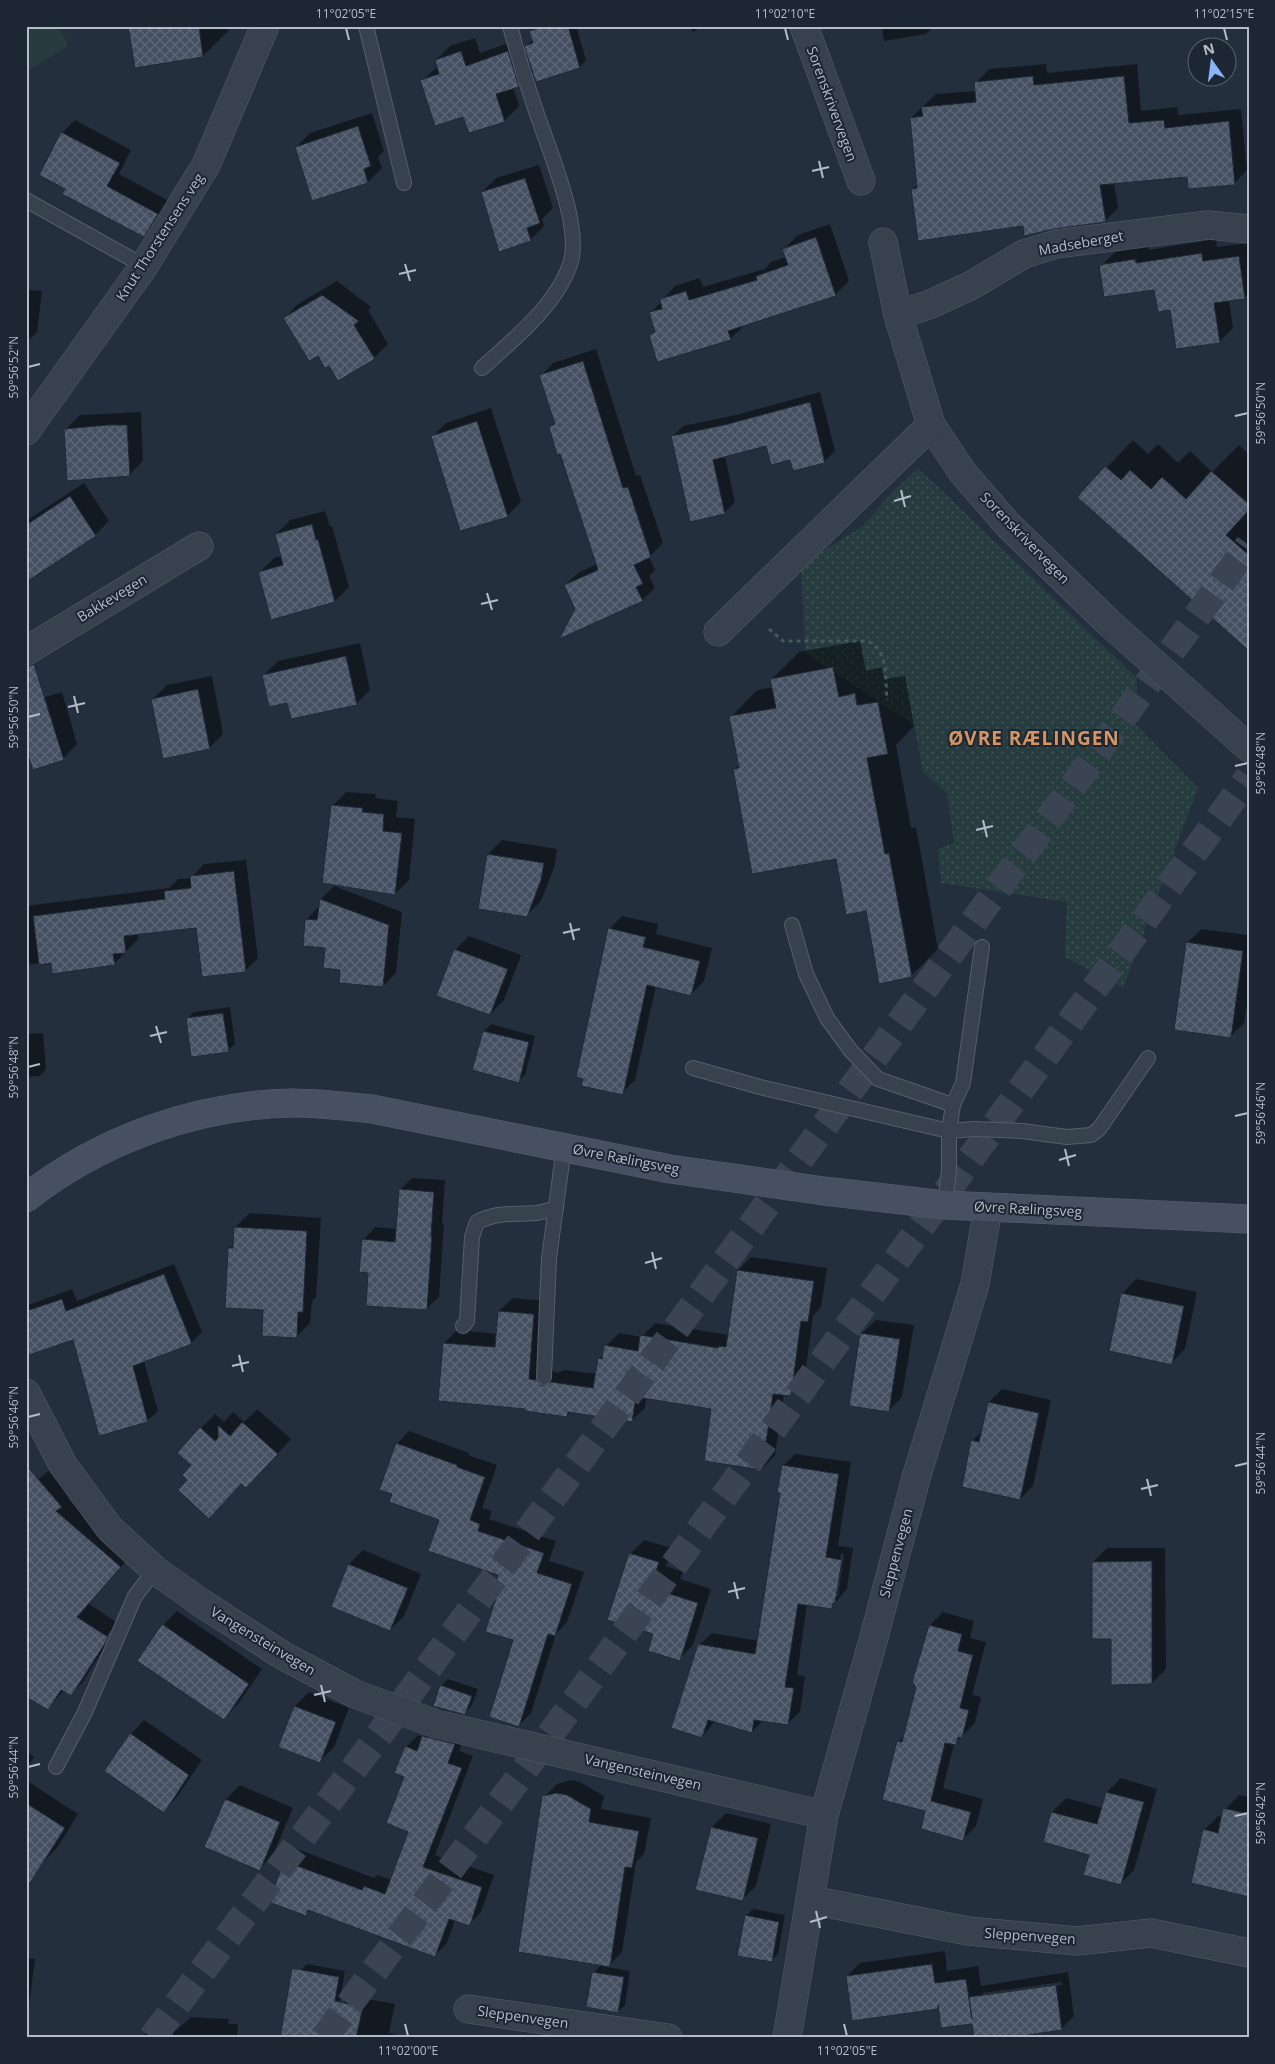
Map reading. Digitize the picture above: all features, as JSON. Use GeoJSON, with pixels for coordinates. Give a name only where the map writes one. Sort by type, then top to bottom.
{"type":"FeatureCollection","features":[{"type":"Feature","properties":{"kind":"main road","name":"Øvre Rælingsveg"},"geometry":{"type":"LineString","coordinates":[[26,1198],[69,1169],[107,1148],[136,1135],[170,1123],[247,1106],[292,1103],[372,1109],[717,1176],[945,1205],[1249,1219]]}},
{"type":"Feature","properties":{"kind":"street","name":"Knut Thorstensens veg"},"geometry":{"type":"LineString","coordinates":[[26,431],[144,266],[206,165],[265,26]]}},
{"type":"Feature","properties":{"kind":"street","name":"Sorenskrivervegen"},"geometry":{"type":"LineString","coordinates":[[804,26],[861,181]]}},
{"type":"Feature","properties":{"kind":"street","name":"Madseberget"},"geometry":{"type":"LineString","coordinates":[[898,315],[931,304],[972,285],[1024,254],[1056,244],[1208,225],[1249,229]]}},
{"type":"Feature","properties":{"kind":"street","name":"Sorenskrivervegen"},"geometry":{"type":"LineString","coordinates":[[883,242],[898,315],[931,425],[963,473],[1009,526],[1108,622],[1249,748]]}},
{"type":"Feature","properties":{"kind":"street"},"geometry":{"type":"LineString","coordinates":[[718,632],[931,425]]}},
{"type":"Feature","properties":{"kind":"street","name":"Bakkevegen"},"geometry":{"type":"LineString","coordinates":[[26,651],[199,546]]}},
{"type":"Feature","properties":{"kind":"street","name":"Sleppenvegen"},"geometry":{"type":"LineString","coordinates":[[787,2038],[824,1815],[916,1478],[976,1284],[988,1208]]}},
{"type":"Feature","properties":{"kind":"street","name":"Vangensteinvegen"},"geometry":{"type":"LineString","coordinates":[[26,1393],[69,1473],[110,1529],[155,1570],[200,1602],[282,1655],[355,1694],[436,1724],[824,1815]]}},
{"type":"Feature","properties":{"kind":"street","name":"Sleppenvegen"},"geometry":{"type":"LineString","coordinates":[[811,1900],[968,1931],[1078,1941],[1151,1933],[1249,1953]]}},
{"type":"Feature","properties":{"kind":"street","name":"Sleppenvegen"},"geometry":{"type":"LineString","coordinates":[[468,2009],[668,2038]]}},
{"type":"Feature","properties":{"kind":"lane"},"geometry":{"type":"LineString","coordinates":[[366,26],[404,183]]}},
{"type":"Feature","properties":{"kind":"lane"},"geometry":{"type":"LineString","coordinates":[[482,368],[526,328],[558,289],[571,261],[573,246],[571,224],[561,186],[510,26]]}},
{"type":"Feature","properties":{"kind":"lane"},"geometry":{"type":"LineString","coordinates":[[26,200],[144,266]]}},
{"type":"Feature","properties":{"kind":"lane"},"geometry":{"type":"LineString","coordinates":[[792,924],[806,974],[827,1018],[851,1051],[878,1079],[953,1106]]}},
{"type":"Feature","properties":{"kind":"lane"},"geometry":{"type":"LineString","coordinates":[[945,1205],[949,1170],[949,1131],[953,1106],[963,1083],[982,947]]}},
{"type":"Feature","properties":{"kind":"lane"},"geometry":{"type":"LineString","coordinates":[[693,1068],[760,1088],[949,1131],[974,1129],[1022,1131],[1067,1137],[1091,1135],[1099,1129],[1148,1058]]}},
{"type":"Feature","properties":{"kind":"lane"},"geometry":{"type":"LineString","coordinates":[[544,1377],[549,1258],[564,1147]]}},
{"type":"Feature","properties":{"kind":"lane"},"geometry":{"type":"LineString","coordinates":[[463,1326],[467,1321],[472,1237],[477,1222],[486,1217],[508,1213],[536,1213],[556,1208]]}},
{"type":"Feature","properties":{"kind":"lane"},"geometry":{"type":"LineString","coordinates":[[56,1767],[85,1712],[135,1596],[155,1570]]}},
{"type":"Feature","properties":{"kind":"path"},"geometry":{"type":"LineString","coordinates":[[744,607],[783,641],[867,641],[874,644],[882,654],[887,700]]}},
{"type":"Feature","properties":{"kind":"green space"},"geometry":{"type":"Polygon","coordinates":[[[26,26],[58,26],[68,46],[26,72],[26,26]]]}},
{"type":"Feature","properties":{"kind":"green space"},"geometry":{"type":"Polygon","coordinates":[[[918,468],[1137,678],[1136,725],[1198,788],[1123,988],[1065,957],[1067,902],[941,883],[938,849],[954,843],[947,793],[923,772],[914,725],[805,653],[801,565],[863,526],[886,499],[918,468]]]}},
{"type":"Feature","properties":{"kind":"building"},"geometry":{"type":"Polygon","coordinates":[[[128,26],[199,26],[203,57],[135,68],[128,26]]]}},
{"type":"Feature","properties":{"kind":"building"},"geometry":{"type":"Polygon","coordinates":[[[546,26],[568,26],[580,68],[536,82],[524,46],[533,43],[529,31],[546,26]]]}},
{"type":"Feature","properties":{"kind":"building"},"geometry":{"type":"Polygon","coordinates":[[[461,51],[466,66],[508,51],[519,87],[496,94],[505,122],[469,133],[463,117],[435,126],[420,80],[439,74],[435,60],[461,51]]]}},
{"type":"Feature","properties":{"kind":"building"},"geometry":{"type":"Polygon","coordinates":[[[1033,76],[1034,85],[1124,76],[1129,123],[1164,120],[1165,128],[1229,121],[1235,185],[1188,189],[1187,177],[1100,185],[1106,222],[1054,229],[1024,236],[1023,226],[918,241],[911,189],[917,188],[910,118],[923,116],[921,107],[976,102],[974,82],[1033,76]]]}},
{"type":"Feature","properties":{"kind":"building"},"geometry":{"type":"Polygon","coordinates":[[[358,126],[371,166],[364,169],[368,183],[312,201],[295,147],[358,126]]]}},
{"type":"Feature","properties":{"kind":"building"},"geometry":{"type":"Polygon","coordinates":[[[61,132],[120,163],[107,186],[158,214],[144,237],[62,194],[65,189],[39,175],[61,132]]]}},
{"type":"Feature","properties":{"kind":"building"},"geometry":{"type":"Polygon","coordinates":[[[525,178],[540,223],[527,228],[531,241],[499,252],[481,192],[525,178]]]}},
{"type":"Feature","properties":{"kind":"building"},"geometry":{"type":"Polygon","coordinates":[[[816,237],[836,296],[728,331],[731,340],[657,362],[649,335],[655,332],[649,312],[662,309],[660,299],[686,291],[689,300],[757,280],[756,276],[788,265],[782,249],[816,237]]]}},
{"type":"Feature","properties":{"kind":"building"},"geometry":{"type":"Polygon","coordinates":[[[1202,253],[1203,261],[1239,256],[1245,299],[1214,303],[1220,343],[1176,349],[1170,310],[1158,312],[1154,290],[1104,297],[1099,265],[1135,259],[1136,263],[1202,253]]]}},
{"type":"Feature","properties":{"kind":"building"},"geometry":{"type":"Polygon","coordinates":[[[322,295],[359,321],[354,325],[375,359],[338,381],[329,366],[325,368],[318,356],[309,361],[283,318],[322,295]]]}},
{"type":"Feature","properties":{"kind":"building"},"geometry":{"type":"Polygon","coordinates":[[[583,361],[623,488],[628,487],[651,557],[634,565],[643,584],[636,587],[643,601],[559,639],[575,609],[564,585],[598,570],[560,454],[557,455],[549,427],[555,424],[539,375],[583,361]]]}},
{"type":"Feature","properties":{"kind":"building"},"geometry":{"type":"Polygon","coordinates":[[[810,402],[825,463],[793,471],[790,460],[771,465],[766,446],[713,460],[725,514],[690,522],[671,436],[724,425],[810,402]]]}},
{"type":"Feature","properties":{"kind":"building"},"geometry":{"type":"Polygon","coordinates":[[[477,421],[508,517],[460,531],[431,436],[477,421]]]}},
{"type":"Feature","properties":{"kind":"building"},"geometry":{"type":"Polygon","coordinates":[[[127,425],[130,476],[67,481],[64,429],[127,425]]]}},
{"type":"Feature","properties":{"kind":"building"},"geometry":{"type":"Polygon","coordinates":[[[1105,466],[1121,480],[1130,470],[1151,489],[1162,477],[1186,499],[1211,471],[1249,504],[1249,510],[1226,535],[1249,555],[1249,651],[1077,497],[1105,466]]]}},
{"type":"Feature","properties":{"kind":"building"},"geometry":{"type":"Polygon","coordinates":[[[70,496],[96,536],[26,582],[26,525],[70,496]]]}},
{"type":"Feature","properties":{"kind":"building"},"geometry":{"type":"Polygon","coordinates":[[[312,524],[316,540],[318,539],[335,602],[271,620],[258,572],[283,565],[275,534],[312,524]]]}},
{"type":"Feature","properties":{"kind":"building"},"geometry":{"type":"Polygon","coordinates":[[[346,656],[357,705],[291,719],[287,703],[269,707],[262,675],[346,656]]]}},
{"type":"Feature","properties":{"kind":"building"},"geometry":{"type":"Polygon","coordinates":[[[34,664],[64,760],[33,770],[26,749],[26,667],[34,664]]]}},
{"type":"Feature","properties":{"kind":"building"},"geometry":{"type":"Polygon","coordinates":[[[833,667],[839,697],[855,693],[857,705],[878,702],[888,754],[867,758],[885,854],[889,853],[912,977],[879,984],[866,911],[846,915],[836,859],[752,874],[733,769],[739,768],[729,716],[776,708],[770,679],[833,667]]]}},
{"type":"Feature","properties":{"kind":"building"},"geometry":{"type":"Polygon","coordinates":[[[198,689],[210,749],[163,759],[151,699],[198,689]]]}},
{"type":"Feature","properties":{"kind":"building"},"geometry":{"type":"Polygon","coordinates":[[[331,805],[363,808],[362,812],[384,814],[383,831],[402,833],[395,895],[322,883],[331,805]]]}},
{"type":"Feature","properties":{"kind":"building"},"geometry":{"type":"Polygon","coordinates":[[[487,854],[544,863],[541,880],[527,917],[478,909],[487,854]]]}},
{"type":"Feature","properties":{"kind":"building"},"geometry":{"type":"Polygon","coordinates":[[[234,871],[246,972],[202,977],[196,928],[124,936],[126,953],[113,954],[115,965],[52,974],[51,963],[39,965],[33,916],[165,899],[164,891],[191,888],[190,876],[234,871]]]}},
{"type":"Feature","properties":{"kind":"building"},"geometry":{"type":"Polygon","coordinates":[[[320,899],[389,925],[383,987],[339,983],[340,970],[323,968],[325,948],[303,946],[305,919],[317,920],[320,899]]]}},
{"type":"Feature","properties":{"kind":"building"},"geometry":{"type":"Polygon","coordinates":[[[608,928],[646,937],[643,947],[700,961],[691,996],[647,985],[623,1095],[581,1086],[583,1079],[576,1077],[608,928]]]}},
{"type":"Feature","properties":{"kind":"building"},"geometry":{"type":"Polygon","coordinates":[[[1186,942],[1243,951],[1231,1038],[1174,1030],[1186,942]]]}},
{"type":"Feature","properties":{"kind":"building"},"geometry":{"type":"Polygon","coordinates":[[[454,949],[508,969],[490,1015],[436,996],[454,949]]]}},
{"type":"Feature","properties":{"kind":"building"},"geometry":{"type":"Polygon","coordinates":[[[223,1013],[229,1052],[191,1057],[186,1018],[223,1013]]]}},
{"type":"Feature","properties":{"kind":"building"},"geometry":{"type":"Polygon","coordinates":[[[483,1031],[529,1042],[519,1083],[472,1070],[483,1031]]]}},
{"type":"Feature","properties":{"kind":"building"},"geometry":{"type":"Polygon","coordinates":[[[399,1189],[434,1192],[427,1310],[366,1306],[368,1273],[359,1272],[362,1239],[395,1242],[399,1189]]]}},
{"type":"Feature","properties":{"kind":"building"},"geometry":{"type":"Polygon","coordinates":[[[234,1227],[307,1231],[303,1312],[298,1312],[297,1338],[262,1336],[263,1310],[225,1308],[228,1248],[233,1248],[234,1227]]]}},
{"type":"Feature","properties":{"kind":"building"},"geometry":{"type":"Polygon","coordinates":[[[737,1270],[814,1281],[808,1322],[801,1321],[791,1396],[773,1394],[762,1470],[704,1461],[711,1409],[636,1397],[632,1422],[568,1412],[567,1417],[525,1411],[525,1409],[438,1401],[443,1343],[495,1347],[498,1311],[534,1314],[529,1379],[536,1380],[543,1386],[551,1382],[593,1388],[598,1358],[602,1359],[604,1345],[638,1351],[640,1335],[718,1348],[719,1346],[726,1347],[737,1270]]]}},
{"type":"Feature","properties":{"kind":"building"},"geometry":{"type":"Polygon","coordinates":[[[164,1274],[192,1344],[133,1366],[148,1422],[99,1436],[73,1340],[26,1356],[26,1311],[62,1299],[66,1311],[164,1274]]]}},
{"type":"Feature","properties":{"kind":"building"},"geometry":{"type":"Polygon","coordinates":[[[1121,1293],[1184,1306],[1172,1365],[1109,1351],[1121,1293]]]}},
{"type":"Feature","properties":{"kind":"building"},"geometry":{"type":"Polygon","coordinates":[[[860,1333],[900,1339],[889,1412],[849,1406],[860,1333]]]}},
{"type":"Feature","properties":{"kind":"building"},"geometry":{"type":"Polygon","coordinates":[[[988,1402],[1039,1413],[1020,1500],[962,1487],[971,1440],[979,1442],[988,1402]]]}},
{"type":"Feature","properties":{"kind":"building"},"geometry":{"type":"Polygon","coordinates":[[[242,1422],[278,1454],[246,1488],[241,1484],[209,1519],[178,1490],[187,1480],[182,1475],[191,1465],[177,1453],[200,1427],[215,1441],[218,1438],[218,1425],[230,1436],[242,1422]]]}},
{"type":"Feature","properties":{"kind":"building"},"geometry":{"type":"Polygon","coordinates":[[[396,1443],[485,1477],[470,1520],[480,1524],[478,1531],[544,1553],[537,1573],[572,1584],[555,1636],[548,1634],[519,1727],[489,1717],[513,1640],[485,1632],[497,1595],[493,1594],[498,1575],[428,1551],[439,1520],[389,1502],[392,1494],[379,1490],[396,1443]]]}},
{"type":"Feature","properties":{"kind":"building"},"geometry":{"type":"Polygon","coordinates":[[[26,1465],[62,1507],[56,1511],[121,1567],[77,1617],[108,1637],[106,1642],[71,1696],[61,1690],[48,1710],[26,1697],[26,1465]]]}},
{"type":"Feature","properties":{"kind":"building"},"geometry":{"type":"Polygon","coordinates":[[[782,1465],[839,1474],[826,1557],[842,1560],[835,1603],[833,1603],[832,1609],[798,1604],[785,1687],[794,1688],[788,1725],[754,1720],[752,1733],[708,1720],[702,1738],[671,1728],[698,1644],[755,1654],[780,1493],[777,1493],[782,1465]]]}},
{"type":"Feature","properties":{"kind":"building"},"geometry":{"type":"Polygon","coordinates":[[[629,1553],[659,1562],[653,1580],[670,1586],[667,1593],[698,1603],[680,1661],[648,1651],[653,1634],[607,1620],[629,1553]]]}},
{"type":"Feature","properties":{"kind":"building"},"geometry":{"type":"Polygon","coordinates":[[[1152,1561],[1152,1684],[1111,1685],[1111,1639],[1092,1639],[1092,1562],[1152,1561]]]}},
{"type":"Feature","properties":{"kind":"building"},"geometry":{"type":"Polygon","coordinates":[[[348,1564],[408,1588],[390,1631],[331,1607],[348,1564]]]}},
{"type":"Feature","properties":{"kind":"building"},"geometry":{"type":"Polygon","coordinates":[[[162,1624],[249,1684],[224,1720],[137,1661],[162,1624]]]}},
{"type":"Feature","properties":{"kind":"building"},"geometry":{"type":"Polygon","coordinates":[[[929,1625],[962,1634],[958,1651],[973,1655],[960,1708],[969,1710],[962,1738],[958,1737],[956,1745],[945,1743],[931,1801],[971,1812],[963,1841],[921,1829],[925,1811],[882,1800],[897,1741],[902,1742],[916,1687],[912,1682],[929,1625]]]}},
{"type":"Feature","properties":{"kind":"building"},"geometry":{"type":"Polygon","coordinates":[[[440,1685],[472,1696],[465,1715],[433,1706],[440,1685]]]}},
{"type":"Feature","properties":{"kind":"building"},"geometry":{"type":"Polygon","coordinates":[[[294,1706],[336,1722],[320,1763],[278,1747],[294,1706]]]}},
{"type":"Feature","properties":{"kind":"building"},"geometry":{"type":"Polygon","coordinates":[[[130,1733],[189,1775],[164,1813],[104,1771],[130,1733]]]}},
{"type":"Feature","properties":{"kind":"building"},"geometry":{"type":"Polygon","coordinates":[[[422,1736],[455,1744],[448,1763],[462,1768],[423,1867],[482,1887],[470,1926],[449,1919],[435,1957],[308,1910],[306,1916],[269,1902],[284,1861],[362,1890],[364,1886],[385,1894],[408,1832],[386,1823],[404,1777],[394,1773],[405,1746],[417,1751],[422,1736]]]}},
{"type":"Feature","properties":{"kind":"building"},"geometry":{"type":"Polygon","coordinates":[[[1106,1792],[1144,1802],[1121,1885],[1083,1875],[1089,1855],[1043,1842],[1051,1812],[1097,1824],[1106,1792]]]}},
{"type":"Feature","properties":{"kind":"building"},"geometry":{"type":"Polygon","coordinates":[[[557,1793],[567,1795],[591,1809],[589,1822],[639,1831],[632,1868],[625,1867],[610,1967],[518,1952],[542,1796],[557,1793]]]}},
{"type":"Feature","properties":{"kind":"building"},"geometry":{"type":"Polygon","coordinates":[[[225,1799],[280,1822],[260,1871],[204,1847],[225,1799]]]}},
{"type":"Feature","properties":{"kind":"building"},"geometry":{"type":"Polygon","coordinates":[[[26,1803],[65,1828],[26,1889],[26,1803]]]}},
{"type":"Feature","properties":{"kind":"building"},"geometry":{"type":"Polygon","coordinates":[[[1223,1808],[1249,1814],[1249,1897],[1191,1883],[1203,1829],[1218,1833],[1223,1808]]]}},
{"type":"Feature","properties":{"kind":"building"},"geometry":{"type":"Polygon","coordinates":[[[711,1827],[758,1838],[743,1901],[695,1890],[711,1827]]]}},
{"type":"Feature","properties":{"kind":"building"},"geometry":{"type":"Polygon","coordinates":[[[745,1915],[779,1922],[772,1962],[737,1956],[745,1915]]]}},
{"type":"Feature","properties":{"kind":"building"},"geometry":{"type":"Polygon","coordinates":[[[932,1964],[935,1983],[966,1979],[972,2019],[969,1997],[1056,1985],[1062,2030],[1008,2038],[974,2038],[972,2024],[941,2028],[938,2005],[938,2009],[852,2021],[846,1976],[932,1964]]]}},
{"type":"Feature","properties":{"kind":"building"},"geometry":{"type":"Polygon","coordinates":[[[292,1968],[339,1977],[335,2001],[363,2007],[356,2038],[280,2038],[292,1968]]]}},
{"type":"Feature","properties":{"kind":"building"},"geometry":{"type":"Polygon","coordinates":[[[592,1972],[624,1977],[618,2013],[586,2007],[592,1972]]]}},
{"type":"Feature","properties":{"kind":"tunnel"},"geometry":{"type":"LineString","coordinates":[[152,2038],[385,1727],[1249,545]]}},
{"type":"Feature","properties":{"kind":"tunnel"},"geometry":{"type":"LineString","coordinates":[[324,2038],[506,1795],[1249,777]]}},
{"type":"Feature","properties":{"kind":"district","name":"ØVRE RÆLINGEN"},"geometry":{"type":"Point","coordinates":[1034,738]}}]}
